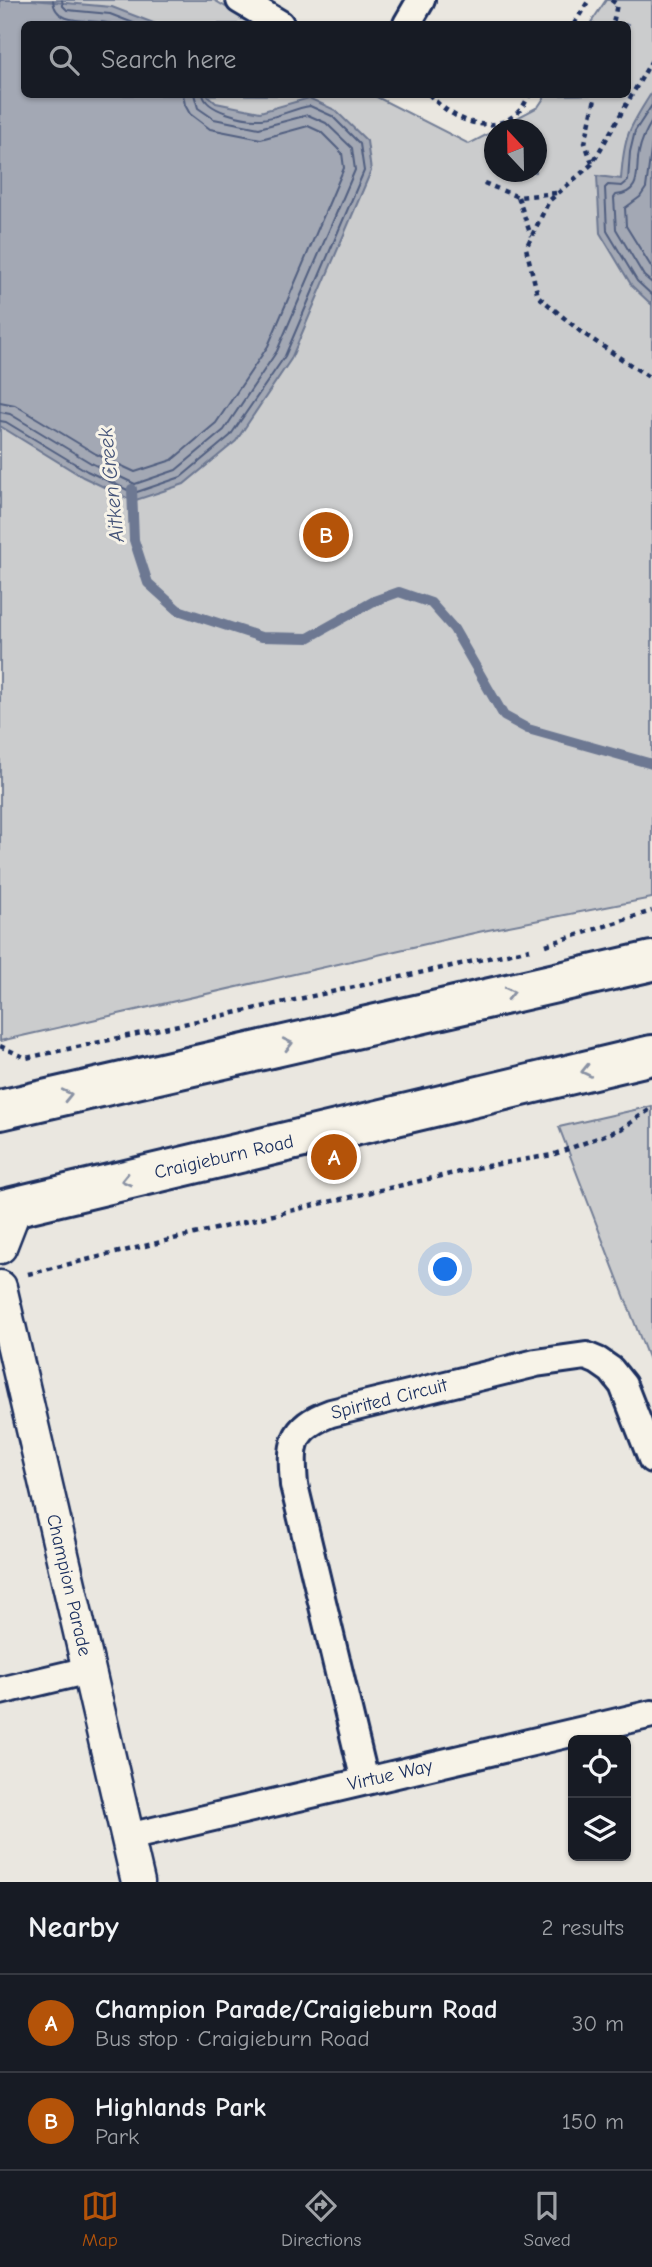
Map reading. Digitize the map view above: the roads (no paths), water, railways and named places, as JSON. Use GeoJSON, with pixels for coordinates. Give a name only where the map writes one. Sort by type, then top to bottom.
{"type":"FeatureCollection","features":[{"type":"Feature","properties":{"kind":"main road"},"geometry":{"type":"LineString","coordinates":[[0,1110],[649,961]]}},
{"type":"Feature","properties":{"kind":"main road","name":"Craigieburn Road"},"geometry":{"type":"LineString","coordinates":[[8,1208],[652,1055]]}},
{"type":"Feature","properties":{"kind":"street"},"geometry":{"type":"LineString","coordinates":[[240,0],[275,21]]}},
{"type":"Feature","properties":{"kind":"street"},"geometry":{"type":"LineString","coordinates":[[409,21],[421,0]]}},
{"type":"Feature","properties":{"kind":"street"},"geometry":{"type":"LineString","coordinates":[[0,1247],[8,1208]]}},
{"type":"Feature","properties":{"kind":"street","name":"Champion Parade"},"geometry":{"type":"LineString","coordinates":[[11,1281],[89,1670],[138,1882]]}},
{"type":"Feature","properties":{"kind":"street","name":"Spirited Circuit"},"geometry":{"type":"LineString","coordinates":[[365,1781],[294,1485],[292,1461],[295,1443],[302,1427],[331,1413],[536,1363],[586,1356],[611,1370],[623,1385],[652,1458]]}},
{"type":"Feature","properties":{"kind":"street"},"geometry":{"type":"LineString","coordinates":[[0,1691],[89,1670]]}},
{"type":"Feature","properties":{"kind":"street","name":"Virtue Way"},"geometry":{"type":"LineString","coordinates":[[128,1837],[652,1714]]}},
{"type":"Feature","properties":{"kind":"water"},"geometry":{"type":"Polygon","coordinates":[[[0,0],[112,7],[148,21],[21,21],[21,98],[210,98],[216,103],[260,112],[309,98],[335,110],[367,141],[371,171],[291,359],[236,441],[184,484],[133,501],[83,477],[0,426],[0,0]]]}},
{"type":"Feature","properties":{"kind":"water"},"geometry":{"type":"Polygon","coordinates":[[[652,92],[652,305],[632,286],[600,233],[597,176],[621,179],[629,132],[652,92]]]}},
{"type":"Feature","properties":{"kind":"waterway","name":"Aitken Creek"},"geometry":{"type":"LineString","coordinates":[[132,489],[134,540],[148,583],[178,610],[261,637],[308,638],[374,601],[399,592],[431,603],[454,629],[504,716],[528,729],[652,764]]}},
{"type":"Feature","properties":{"kind":"place","name":"Highlands Park"},"geometry":{"type":"Point","coordinates":[326,535]}},
{"type":"Feature","properties":{"kind":"place","name":"Champion Parade/Craigieburn Road"},"geometry":{"type":"Point","coordinates":[334,1157]}}]}
